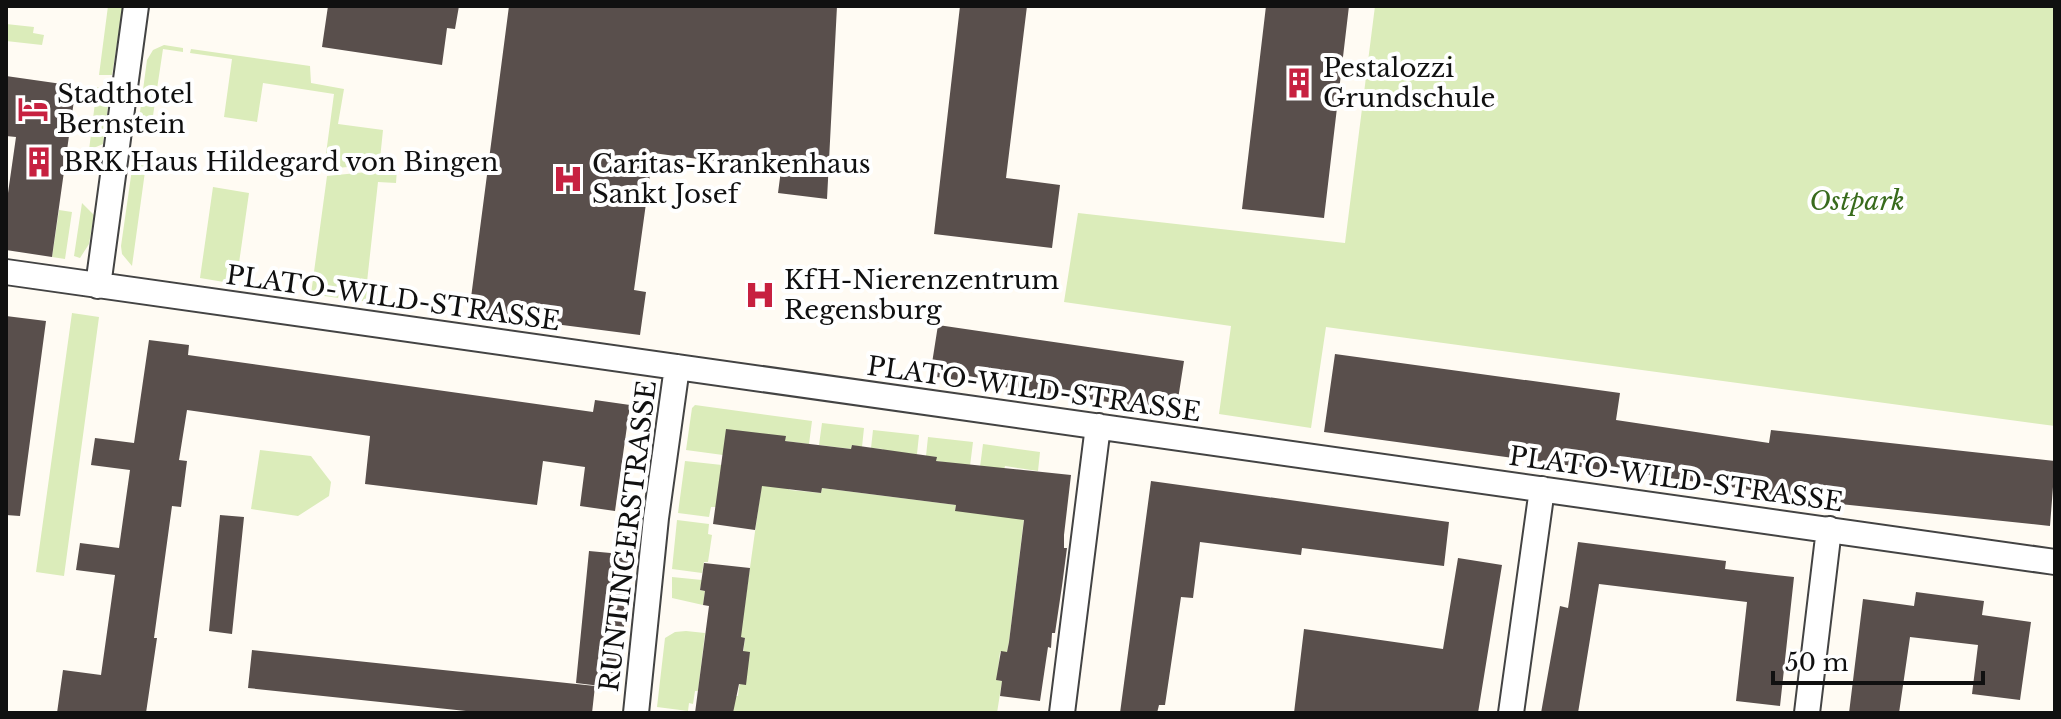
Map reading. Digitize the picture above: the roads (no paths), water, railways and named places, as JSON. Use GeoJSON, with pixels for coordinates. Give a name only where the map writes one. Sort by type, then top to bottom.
{"type":"FeatureCollection","features":[{"type":"Feature","properties":{"kind":"street"},"geometry":{"type":"LineString","coordinates":[[98,286],[136,6]]}},
{"type":"Feature","properties":{"kind":"street","name":"PLATO-WILD-STRASSE"},"geometry":{"type":"LineString","coordinates":[[6,272],[2055,562]]}},
{"type":"Feature","properties":{"kind":"street","name":"RUNTINGERSTRASSE"},"geometry":{"type":"LineString","coordinates":[[636,713],[658,502],[677,367]]}},
{"type":"Feature","properties":{"kind":"street"},"geometry":{"type":"LineString","coordinates":[[1062,713],[1098,426]]}},
{"type":"Feature","properties":{"kind":"street"},"geometry":{"type":"LineString","coordinates":[[1511,713],[1542,489]]}},
{"type":"Feature","properties":{"kind":"street"},"geometry":{"type":"LineString","coordinates":[[1807,713],[1829,529]]}},
{"type":"Feature","properties":{"kind":"place","name":"Pestalozzi Grundschule"},"geometry":{"type":"Point","coordinates":[1299,83]}},
{"type":"Feature","properties":{"kind":"place","name":"Stadthotel Bernstein"},"geometry":{"type":"Point","coordinates":[33,109]}},
{"type":"Feature","properties":{"kind":"place","name":"BRK Haus Hildegard von Bingen"},"geometry":{"type":"Point","coordinates":[39,162]}},
{"type":"Feature","properties":{"kind":"place","name":"Caritas-Krankenhaus Sankt Josef"},"geometry":{"type":"Point","coordinates":[568,179]}},
{"type":"Feature","properties":{"kind":"place","name":"KfH-Nierenzentrum Regensburg"},"geometry":{"type":"Point","coordinates":[760,295]}},
{"type":"Feature","properties":{"kind":"park label","name":"Ostpark"},"geometry":{"type":"Point","coordinates":[1857,201]}}]}
